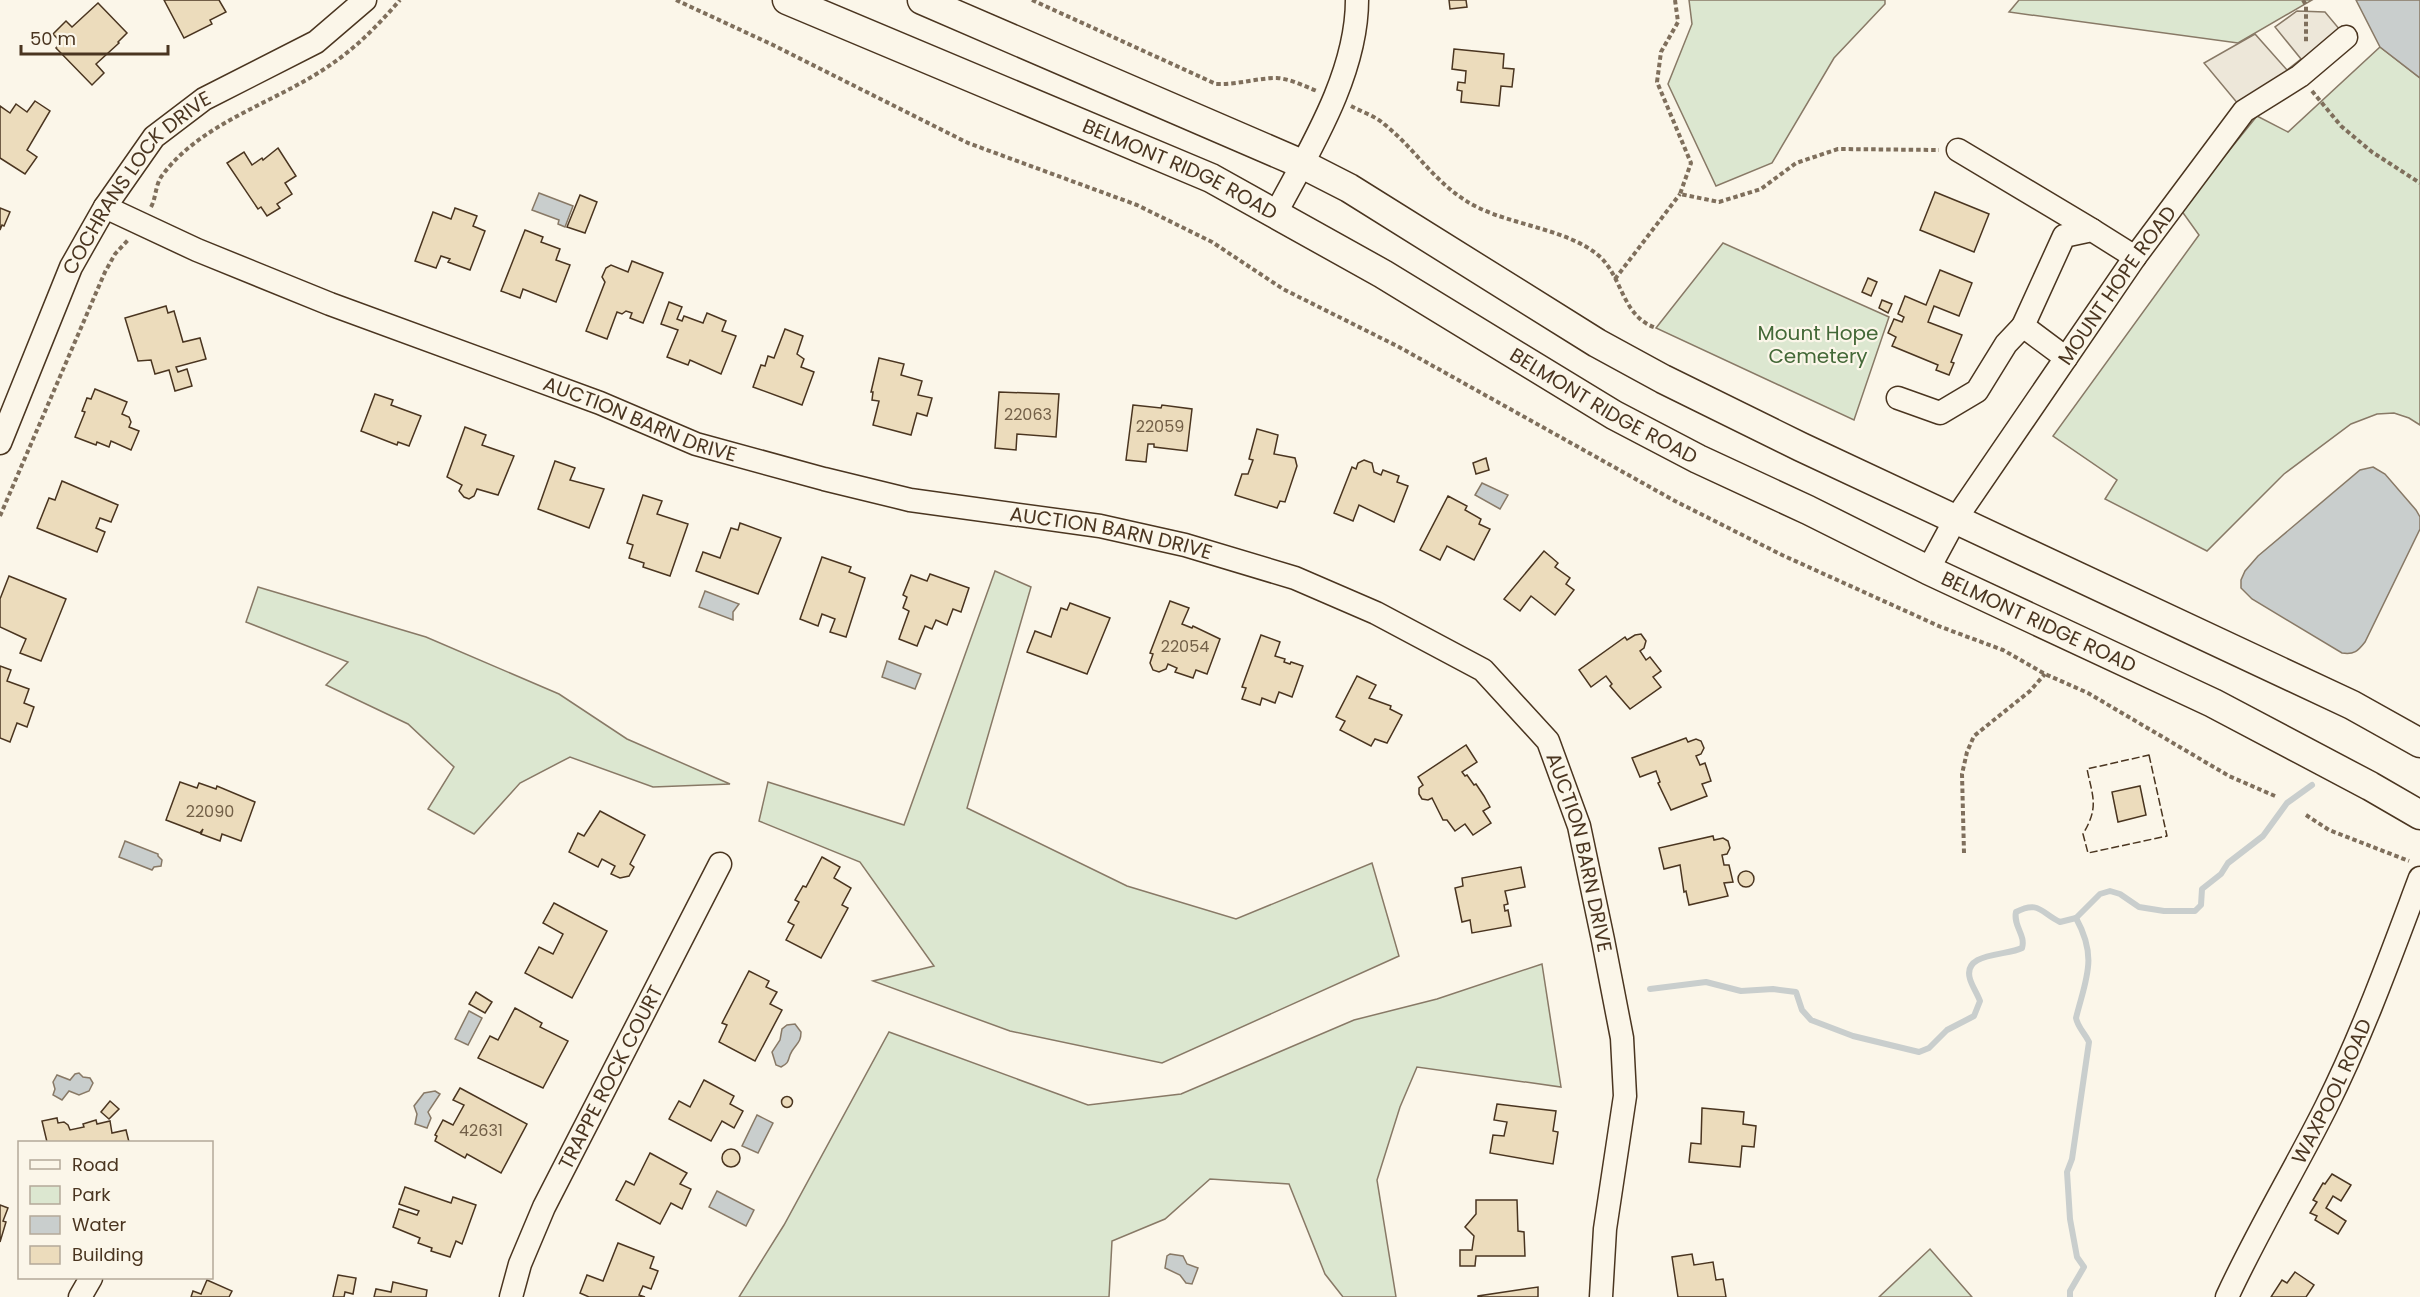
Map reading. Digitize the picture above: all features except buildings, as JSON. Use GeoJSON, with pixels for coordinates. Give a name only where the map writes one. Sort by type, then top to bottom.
{"type":"FeatureCollection","features":[{"type":"Feature","properties":{"kind":"main road","name":"BELMONT RIDGE ROAD"},"geometry":{"type":"LineString","coordinates":[[787,0],[1211,178],[1383,274],[1614,415],[1698,459],[1808,510],[1928,570],[2212,703],[2370,786],[2420,815]]}},
{"type":"Feature","properties":{"kind":"main road"},"geometry":{"type":"LineString","coordinates":[[922,0],[1117,82],[1302,164],[1349,188],[1597,343],[1716,407],[2352,705],[2420,743]]}},
{"type":"Feature","properties":{"kind":"street","name":"COCHRANS LOCK DRIVE"},"geometry":{"type":"LineString","coordinates":[[0,443],[72,267],[105,207],[154,137],[204,99],[316,42],[365,0]]}},
{"type":"Feature","properties":{"kind":"street"},"geometry":{"type":"LineString","coordinates":[[1276,213],[1334,98],[1350,52],[1357,17],[1357,0]]}},
{"type":"Feature","properties":{"kind":"street","name":"MOUNT HOPE ROAD"},"geometry":{"type":"LineString","coordinates":[[1928,570],[1955,519],[2135,257],[2244,111],[2300,76],[2346,37]]}},
{"type":"Feature","properties":{"kind":"street"},"geometry":{"type":"LineString","coordinates":[[1958,150],[2135,257]]}},
{"type":"Feature","properties":{"kind":"street","name":"AUCTION BARN DRIVE"},"geometry":{"type":"LineString","coordinates":[[105,207],[197,250],[330,304],[600,403],[696,444],[910,500],[1100,526],[1185,545],[1295,578],[1376,613],[1483,670],[1548,741],[1579,826],[1622,1038],[1625,1096],[1605,1229],[1601,1297]]}},
{"type":"Feature","properties":{"kind":"street"},"geometry":{"type":"LineString","coordinates":[[1898,398],[1940,413],[1977,392],[2006,344],[2023,326],[2064,236],[2092,230]]}},
{"type":"Feature","properties":{"kind":"street"},"geometry":{"type":"LineString","coordinates":[[2023,326],[2066,358]]}},
{"type":"Feature","properties":{"kind":"street","name":"TRAPPE ROCK COURT"},"geometry":{"type":"LineString","coordinates":[[512,1297],[520,1264],[544,1207],[720,864]]}},
{"type":"Feature","properties":{"kind":"street","name":"WAXPOOL ROAD"},"geometry":{"type":"LineString","coordinates":[[2227,1297],[2258,1233],[2327,1105],[2361,1031],[2415,870]]}},
{"type":"Feature","properties":{"kind":"street"},"geometry":{"type":"LineString","coordinates":[[80,1297],[90,1279]]}},
{"type":"Feature","properties":{"kind":"path"},"geometry":{"type":"LineString","coordinates":[[676,0],[773,45],[968,143],[1137,205],[1212,242],[1283,289],[1399,347],[1675,501],[1782,555],[1930,622],[2003,650],[2045,674],[2088,693],[2229,776],[2275,796]]}},
{"type":"Feature","properties":{"kind":"path"},"geometry":{"type":"LineString","coordinates":[[1032,0],[1216,84],[1231,85],[1277,78],[1293,81],[1382,122],[1451,192],[1480,209],[1579,243],[1598,255],[1635,315],[1656,328]]}},
{"type":"Feature","properties":{"kind":"path"},"geometry":{"type":"LineString","coordinates":[[1615,280],[1680,194],[1691,163],[1657,82],[1661,52],[1678,22],[1675,0]]}},
{"type":"Feature","properties":{"kind":"path"},"geometry":{"type":"LineString","coordinates":[[2303,0],[2306,5],[2306,55],[2300,76],[2341,126],[2372,152],[2420,183]]}},
{"type":"Feature","properties":{"kind":"path"},"geometry":{"type":"LineString","coordinates":[[1680,194],[1719,202],[1761,189],[1796,163],[1838,149],[1958,150]]}},
{"type":"Feature","properties":{"kind":"path"},"geometry":{"type":"LineString","coordinates":[[1964,853],[1962,774],[1967,752],[1974,736],[2031,691],[2045,674]]}},
{"type":"Feature","properties":{"kind":"path"},"geometry":{"type":"LineString","coordinates":[[2306,815],[2329,830],[2415,870]]}},
{"type":"Feature","properties":{"kind":"green space"},"geometry":{"type":"Polygon","coordinates":[[[1689,0],[1885,0],[1885,4],[1834,58],[1772,163],[1716,186],[1668,84],[1692,24],[1689,0]]]}},
{"type":"Feature","properties":{"kind":"green space"},"geometry":{"type":"Polygon","coordinates":[[[2019,0],[2312,0],[2238,43],[2009,12],[2019,0]]]}},
{"type":"Feature","properties":{"kind":"green space"},"geometry":{"type":"Polygon","coordinates":[[[2380,47],[2420,78],[2420,425],[2394,413],[2377,414],[2351,424],[2284,474],[2207,551],[2105,499],[2117,480],[2053,436],[2199,235],[2181,210],[2257,116],[2288,132],[2380,47]]]}},
{"type":"Feature","properties":{"kind":"green space","name":"Mount Hope Cemetery"},"geometry":{"type":"Polygon","coordinates":[[[1723,243],[1889,317],[1854,420],[1656,328],[1723,243]]]}},
{"type":"Feature","properties":{"kind":"green space"},"geometry":{"type":"Polygon","coordinates":[[[995,571],[1031,587],[967,808],[1127,886],[1236,919],[1372,863],[1399,956],[1162,1063],[1010,1031],[873,981],[934,966],[860,862],[759,821],[768,782],[904,825],[995,571]]]}},
{"type":"Feature","properties":{"kind":"green space"},"geometry":{"type":"Polygon","coordinates":[[[258,587],[426,637],[559,694],[627,739],[730,784],[653,787],[570,757],[520,783],[474,834],[428,809],[454,767],[408,724],[326,685],[348,662],[246,622],[258,587]]]}},
{"type":"Feature","properties":{"kind":"green space"},"geometry":{"type":"Polygon","coordinates":[[[1542,964],[1561,1087],[1417,1067],[1400,1107],[1377,1180],[1396,1297],[1343,1297],[1325,1274],[1289,1184],[1210,1179],[1165,1219],[1112,1241],[1109,1297],[739,1297],[784,1225],[889,1032],[1088,1105],[1181,1094],[1354,1020],[1437,999],[1542,964]]]}},
{"type":"Feature","properties":{"kind":"green space"},"geometry":{"type":"Polygon","coordinates":[[[1930,1249],[1972,1297],[1879,1297],[1930,1249]]]}},
{"type":"Feature","properties":{"kind":"shaded area"},"geometry":{"type":"Polygon","coordinates":[[[2297,11],[2325,12],[2346,37],[2244,111],[2204,63],[2255,34],[2287,70],[2301,59],[2275,27],[2297,11]]]}},
{"type":"Feature","properties":{"kind":"water"},"geometry":{"type":"Polygon","coordinates":[[[2356,0],[2420,0],[2420,78],[2380,47],[2356,0]]]}},
{"type":"Feature","properties":{"kind":"water"},"geometry":{"type":"Polygon","coordinates":[[[539,193],[573,206],[565,227],[558,224],[559,220],[532,210],[539,193]]]}},
{"type":"Feature","properties":{"kind":"water"},"geometry":{"type":"Polygon","coordinates":[[[2373,467],[2385,474],[2416,510],[2420,517],[2420,529],[2365,642],[2355,652],[2342,653],[2252,599],[2241,588],[2241,580],[2245,571],[2258,556],[2360,470],[2373,467]]]}},
{"type":"Feature","properties":{"kind":"water"},"geometry":{"type":"Polygon","coordinates":[[[1482,483],[1508,495],[1500,509],[1475,495],[1482,483]]]}},
{"type":"Feature","properties":{"kind":"water"},"geometry":{"type":"Polygon","coordinates":[[[705,591],[739,604],[733,612],[733,620],[699,607],[705,591]]]}},
{"type":"Feature","properties":{"kind":"water"},"geometry":{"type":"Polygon","coordinates":[[[887,661],[921,674],[915,689],[882,677],[887,661]]]}},
{"type":"Feature","properties":{"kind":"water"},"geometry":{"type":"Polygon","coordinates":[[[125,841],[158,854],[162,860],[161,866],[154,867],[152,870],[119,857],[125,841]]]}},
{"type":"Feature","properties":{"kind":"water"},"geometry":{"type":"Polygon","coordinates":[[[469,1011],[482,1018],[468,1045],[455,1039],[469,1011]]]}},
{"type":"Feature","properties":{"kind":"water"},"geometry":{"type":"Polygon","coordinates":[[[795,1024],[801,1032],[800,1038],[788,1062],[781,1067],[776,1065],[772,1052],[780,1040],[782,1029],[787,1025],[795,1024]]]}},
{"type":"Feature","properties":{"kind":"water"},"geometry":{"type":"Polygon","coordinates":[[[79,1073],[83,1077],[90,1078],[93,1083],[89,1091],[79,1095],[69,1091],[62,1100],[53,1095],[55,1089],[53,1082],[57,1075],[70,1080],[79,1073]]]}},
{"type":"Feature","properties":{"kind":"water"},"geometry":{"type":"Polygon","coordinates":[[[435,1091],[440,1094],[428,1112],[431,1118],[427,1128],[415,1124],[417,1114],[414,1106],[424,1093],[435,1091]]]}},
{"type":"Feature","properties":{"kind":"water"},"geometry":{"type":"Polygon","coordinates":[[[757,1115],[773,1123],[758,1153],[742,1146],[757,1115]]]}},
{"type":"Feature","properties":{"kind":"water"},"geometry":{"type":"Polygon","coordinates":[[[717,1191],[754,1210],[746,1226],[709,1207],[717,1191]]]}},
{"type":"Feature","properties":{"kind":"water"},"geometry":{"type":"Polygon","coordinates":[[[1170,1254],[1183,1256],[1187,1264],[1198,1268],[1192,1284],[1186,1283],[1180,1275],[1165,1268],[1167,1256],[1170,1254]]]}},
{"type":"Feature","properties":{"kind":"waterway"},"geometry":{"type":"LineString","coordinates":[[1650,989],[1706,982],[1741,991],[1773,989],[1796,992],[1802,1010],[1811,1020],[1853,1036],[1919,1052],[1929,1048],[1947,1030],[1974,1016],[1980,1001],[1970,979],[1969,970],[1973,964],[1987,956],[2022,948],[2023,943],[2016,922],[2016,912],[2030,907],[2040,909],[2060,922],[2076,918],[2100,894],[2110,891],[2120,894],[2139,907],[2164,911],[2195,911],[2201,905],[2202,889],[2221,874],[2228,863],[2263,836],[2287,803],[2312,785]]}},
{"type":"Feature","properties":{"kind":"waterway"},"geometry":{"type":"LineString","coordinates":[[2070,1297],[2070,1291],[2084,1267],[2077,1257],[2070,1219],[2067,1172],[2072,1159],[2089,1042],[2076,1018],[2088,968],[2087,945],[2076,918]]}},
{"type":"Feature","properties":{"kind":"fence"},"geometry":{"type":"LineString","coordinates":[[2149,755],[2167,836],[2088,853],[2083,834],[2091,817],[2093,795],[2087,769],[2149,755]]}}]}
